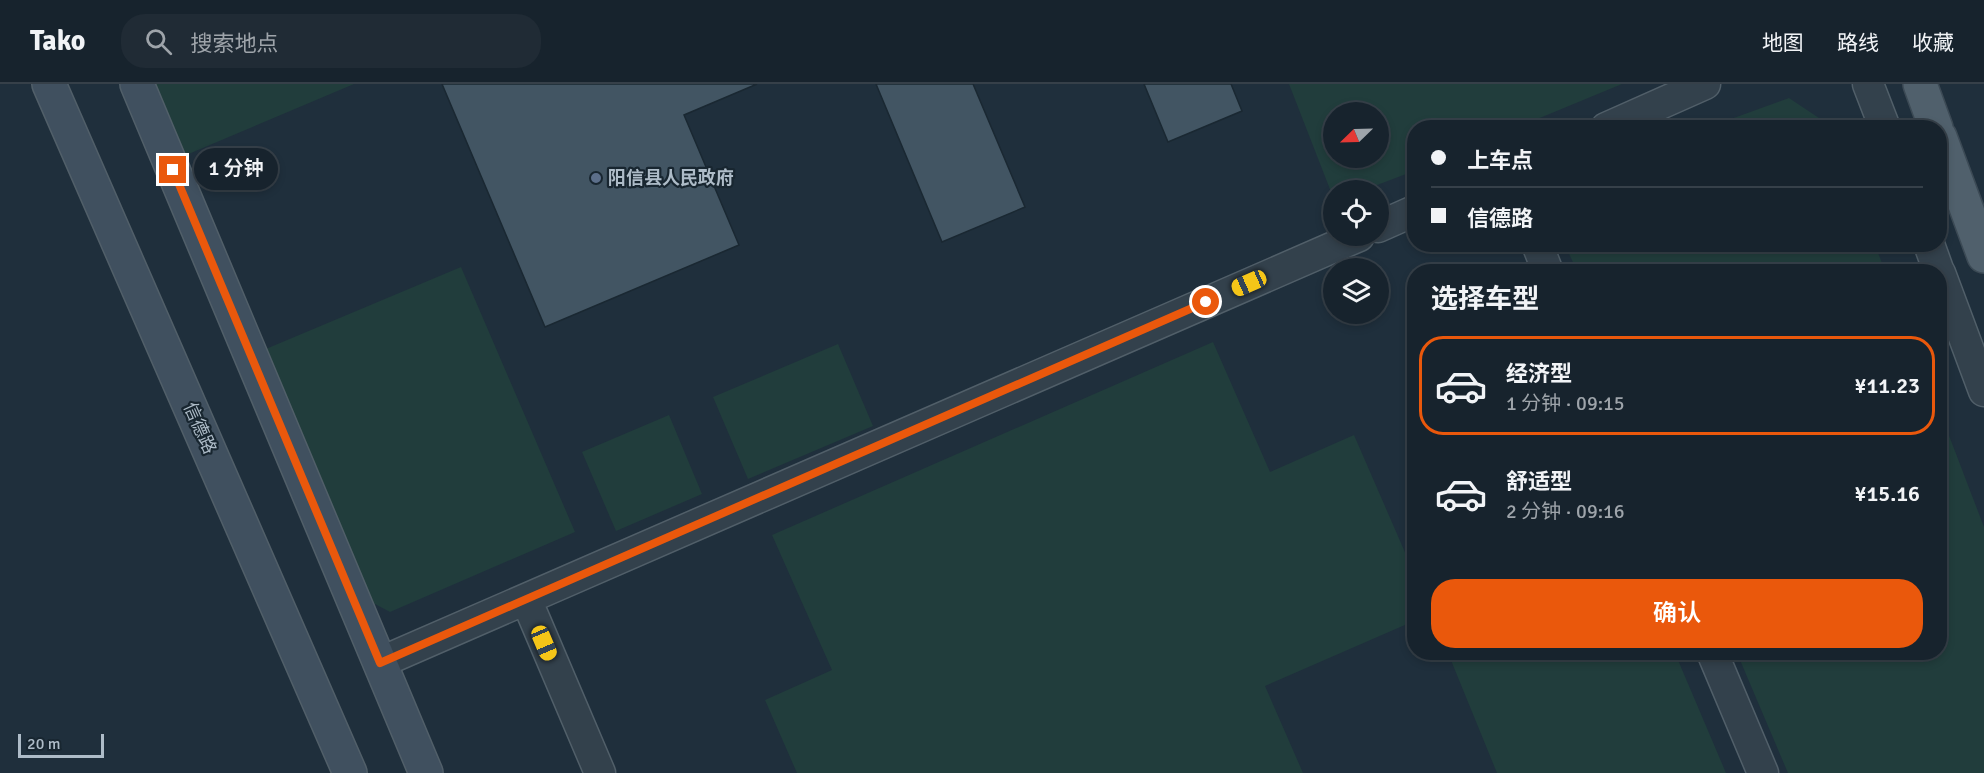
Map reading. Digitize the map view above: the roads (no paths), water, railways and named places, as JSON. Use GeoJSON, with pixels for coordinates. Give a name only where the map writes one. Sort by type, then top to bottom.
{"type":"FeatureCollection","features":[{"type":"Feature","properties":{"kind":"main road","name":"信德路"},"geometry":{"type":"LineString","coordinates":[[49,84],[350,773]]}},
{"type":"Feature","properties":{"kind":"main road"},"geometry":{"type":"LineString","coordinates":[[137,84],[426,773]]}},
{"type":"Feature","properties":{"kind":"main road"},"geometry":{"type":"LineString","coordinates":[[1920,84],[1933,120]]}},
{"type":"Feature","properties":{"kind":"main road"},"geometry":{"type":"LineString","coordinates":[[1947,156],[1984,256]]}},
{"type":"Feature","properties":{"kind":"street"},"geometry":{"type":"LineString","coordinates":[[1624,120],[1706,84]]}},
{"type":"Feature","properties":{"kind":"street"},"geometry":{"type":"LineString","coordinates":[[1868,84],[1882,120]]}},
{"type":"Feature","properties":{"kind":"street"},"geometry":{"type":"LineString","coordinates":[[1389,222],[1407,214]]}},
{"type":"Feature","properties":{"kind":"street"},"geometry":{"type":"LineString","coordinates":[[380,663],[1336,246]]}},
{"type":"Feature","properties":{"kind":"street"},"geometry":{"type":"LineString","coordinates":[[1947,293],[1984,391]]}},
{"type":"Feature","properties":{"kind":"street"},"geometry":{"type":"LineString","coordinates":[[526,599],[600,773]]}},
{"type":"Feature","properties":{"kind":"street"},"geometry":{"type":"LineString","coordinates":[[1715,660],[1763,773]]}},
{"type":"Feature","properties":{"kind":"place","name":"阳信县人民政府"},"geometry":{"type":"Point","coordinates":[596,178]}}]}
